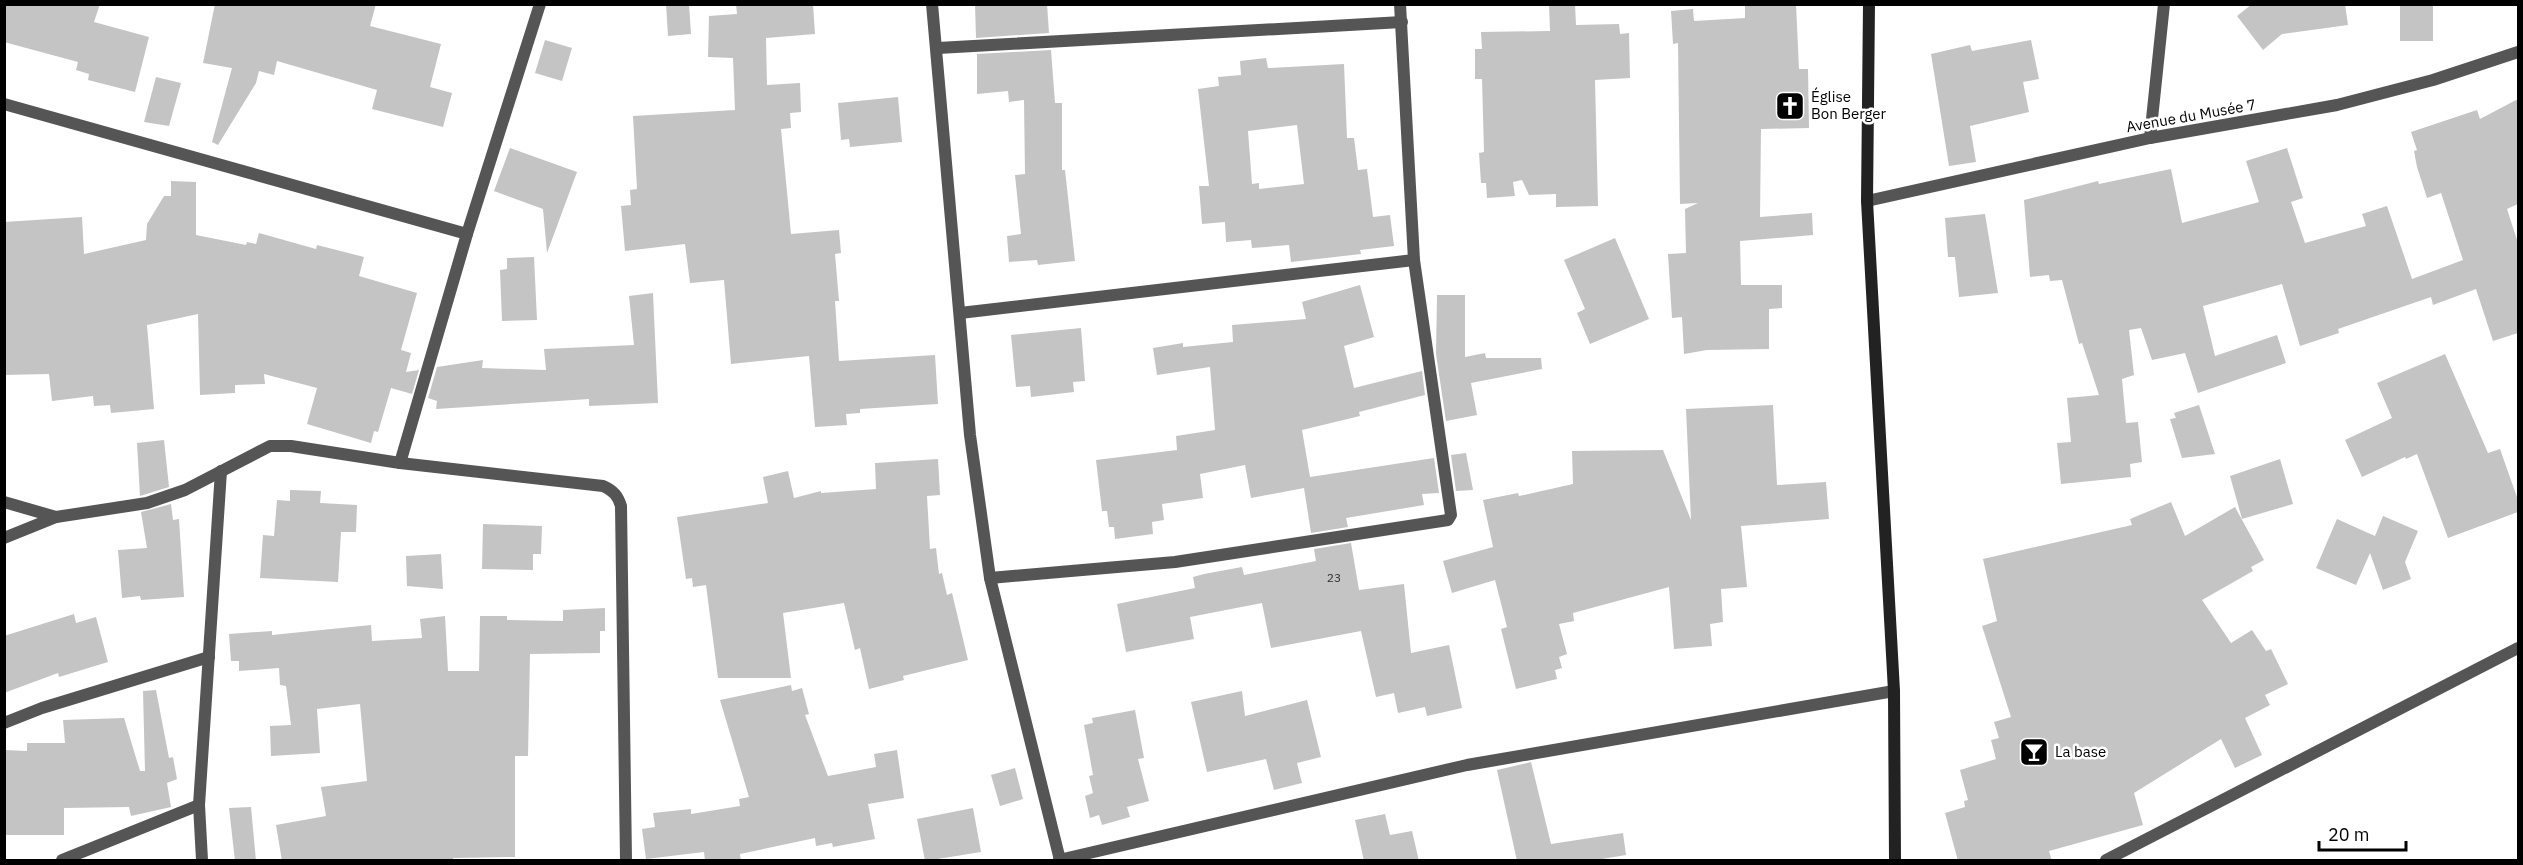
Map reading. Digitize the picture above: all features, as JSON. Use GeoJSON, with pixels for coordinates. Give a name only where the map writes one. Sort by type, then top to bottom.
{"type":"FeatureCollection","features":[{"type":"Feature","properties":{"kind":"street"},"geometry":{"type":"LineString","coordinates":[[400,463],[467,234],[540,4]]}},
{"type":"Feature","properties":{"kind":"street"},"geometry":{"type":"LineString","coordinates":[[932,4],[938,48],[970,435],[990,578],[1059,860],[1467,765],[1894,691]]}},
{"type":"Feature","properties":{"kind":"street"},"geometry":{"type":"LineString","coordinates":[[990,578],[1175,562],[1448,520],[1451,515],[1414,260],[1400,4]]}},
{"type":"Feature","properties":{"kind":"street"},"geometry":{"type":"LineString","coordinates":[[1869,4],[1867,201],[1894,691],[1895,861]]}},
{"type":"Feature","properties":{"kind":"street"},"geometry":{"type":"LineString","coordinates":[[2150,138],[2164,4]]}},
{"type":"Feature","properties":{"kind":"street"},"geometry":{"type":"LineString","coordinates":[[938,48],[1402,22]]}},
{"type":"Feature","properties":{"kind":"street","name":"Avenue du Musée 7"},"geometry":{"type":"LineString","coordinates":[[1867,201],[2150,138],[2337,105],[2433,80],[2518,52]]}},
{"type":"Feature","properties":{"kind":"street"},"geometry":{"type":"LineString","coordinates":[[4,104],[467,234]]}},
{"type":"Feature","properties":{"kind":"street"},"geometry":{"type":"LineString","coordinates":[[960,313],[1414,260]]}},
{"type":"Feature","properties":{"kind":"street"},"geometry":{"type":"LineString","coordinates":[[4,538],[56,517],[147,503],[185,490],[270,446],[291,446],[400,463],[603,486],[618,497],[621,518],[626,861]]}},
{"type":"Feature","properties":{"kind":"street"},"geometry":{"type":"LineString","coordinates":[[202,861],[198,805],[221,471]]}},
{"type":"Feature","properties":{"kind":"street"},"geometry":{"type":"LineString","coordinates":[[4,502],[56,517]]}},
{"type":"Feature","properties":{"kind":"street"},"geometry":{"type":"LineString","coordinates":[[2106,861],[2518,648]]}},
{"type":"Feature","properties":{"kind":"street"},"geometry":{"type":"LineString","coordinates":[[4,723],[42,708],[209,657]]}},
{"type":"Feature","properties":{"kind":"street"},"geometry":{"type":"LineString","coordinates":[[62,861],[198,805]]}},
{"type":"Feature","properties":{"kind":"building"},"geometry":{"type":"Polygon","coordinates":[[[4,4],[100,4],[94,22],[149,37],[135,92],[88,80],[89,74],[76,70],[78,62],[4,42],[4,4]]]}},
{"type":"Feature","properties":{"kind":"building"},"geometry":{"type":"Polygon","coordinates":[[[215,4],[376,4],[370,26],[441,44],[430,87],[452,93],[443,127],[372,109],[377,90],[277,61],[274,75],[259,71],[256,83],[218,145],[212,142],[232,68],[203,63],[215,4]]]}},
{"type":"Feature","properties":{"kind":"building"},"geometry":{"type":"Polygon","coordinates":[[[666,4],[689,4],[691,34],[668,36],[666,4]]]}},
{"type":"Feature","properties":{"kind":"building"},"geometry":{"type":"Polygon","coordinates":[[[736,4],[813,4],[815,34],[766,38],[767,85],[800,83],[801,112],[790,113],[791,128],[781,129],[791,234],[839,230],[841,253],[835,254],[839,301],[835,301],[839,361],[935,355],[938,404],[860,409],[860,413],[846,414],[847,425],[815,427],[809,356],[731,364],[724,280],[690,283],[685,244],[625,251],[621,206],[631,205],[630,190],[637,189],[633,116],[735,110],[733,58],[708,57],[709,16],[737,14],[736,4]]]}},
{"type":"Feature","properties":{"kind":"building"},"geometry":{"type":"Polygon","coordinates":[[[975,4],[1047,4],[1049,33],[976,38],[975,4]]]}},
{"type":"Feature","properties":{"kind":"building"},"geometry":{"type":"Polygon","coordinates":[[[1549,4],[1575,4],[1576,25],[1619,24],[1620,34],[1629,33],[1630,78],[1595,80],[1598,206],[1556,207],[1556,194],[1529,195],[1522,180],[1513,182],[1515,196],[1487,198],[1486,183],[1481,183],[1479,153],[1484,152],[1482,79],[1475,79],[1475,49],[1482,49],[1481,32],[1550,31],[1549,4]]]}},
{"type":"Feature","properties":{"kind":"building"},"geometry":{"type":"Polygon","coordinates":[[[1796,4],[1799,69],[1808,69],[1809,128],[1761,129],[1760,217],[1812,213],[1813,235],[1740,241],[1741,285],[1782,285],[1782,308],[1769,309],[1769,349],[1707,350],[1684,354],[1682,317],[1672,318],[1668,254],[1686,253],[1685,209],[1698,203],[1680,204],[1678,43],[1673,44],[1671,11],[1693,9],[1694,21],[1745,18],[1745,6],[1796,4]]]}},
{"type":"Feature","properties":{"kind":"building"},"geometry":{"type":"Polygon","coordinates":[[[2252,4],[2345,4],[2348,25],[2282,34],[2263,50],[2237,16],[2252,4]]]}},
{"type":"Feature","properties":{"kind":"building"},"geometry":{"type":"Polygon","coordinates":[[[2400,4],[2433,4],[2433,41],[2400,41],[2400,4]]]}},
{"type":"Feature","properties":{"kind":"building"},"geometry":{"type":"Polygon","coordinates":[[[545,40],[572,48],[562,81],[535,73],[545,40]]]}},
{"type":"Feature","properties":{"kind":"building"},"geometry":{"type":"Polygon","coordinates":[[[2031,40],[2039,79],[2023,82],[2029,112],[1970,126],[1976,162],[1949,166],[1931,54],[1970,45],[1972,51],[2031,40]]]}},
{"type":"Feature","properties":{"kind":"building"},"geometry":{"type":"Polygon","coordinates":[[[1051,50],[1055,103],[1062,103],[1062,170],[1065,170],[1075,261],[1038,265],[1037,260],[1009,262],[1007,236],[1021,234],[1015,175],[1025,174],[1024,100],[1009,102],[1008,91],[977,94],[977,54],[1051,50]]]}},
{"type":"Feature","properties":{"kind":"building"},"geometry":{"type":"Polygon","coordinates":[[[1266,58],[1268,68],[1344,64],[1347,138],[1354,138],[1358,170],[1367,169],[1373,217],[1390,215],[1394,246],[1360,250],[1361,254],[1291,262],[1289,245],[1252,248],[1251,240],[1226,242],[1225,222],[1202,224],[1199,186],[1209,186],[1198,89],[1219,86],[1218,77],[1241,75],[1240,61],[1266,58]],[[1297,125],[1248,131],[1252,184],[1259,183],[1259,189],[1304,184],[1297,125]]]}},
{"type":"Feature","properties":{"kind":"building"},"geometry":{"type":"Polygon","coordinates":[[[156,77],[181,83],[169,126],[144,122],[156,77]]]}},
{"type":"Feature","properties":{"kind":"building"},"geometry":{"type":"Polygon","coordinates":[[[898,97],[902,142],[850,147],[849,139],[841,140],[838,103],[898,97]]]}},
{"type":"Feature","properties":{"kind":"building"},"geometry":{"type":"Polygon","coordinates":[[[2518,99],[2518,204],[2507,209],[2518,243],[2518,333],[2493,341],[2476,289],[2433,305],[2431,297],[2338,329],[2339,333],[2300,346],[2282,284],[2203,306],[2215,356],[2277,335],[2286,363],[2198,393],[2185,353],[2152,360],[2141,328],[2129,330],[2134,375],[2122,379],[2126,423],[2138,422],[2142,462],[2130,464],[2131,477],[2061,484],[2057,443],[2071,442],[2067,398],[2099,395],[2082,343],[2079,344],[2062,280],[2050,281],[2049,275],[2030,277],[2024,200],[2098,181],[2099,184],[2171,169],[2182,223],[2259,202],[2246,161],[2287,148],[2303,198],[2291,202],[2305,243],[2366,226],[2362,214],[2387,206],[2412,279],[2463,260],[2441,193],[2427,198],[2417,167],[2414,151],[2417,150],[2411,132],[2477,110],[2480,119],[2518,99]]]}},
{"type":"Feature","properties":{"kind":"building"},"geometry":{"type":"Polygon","coordinates":[[[510,148],[577,172],[547,253],[543,209],[494,191],[510,148]]]}},
{"type":"Feature","properties":{"kind":"building"},"geometry":{"type":"Polygon","coordinates":[[[171,181],[196,182],[196,235],[246,245],[247,242],[256,244],[259,233],[316,249],[317,245],[364,257],[359,276],[417,293],[401,350],[411,353],[406,372],[419,370],[412,394],[391,388],[378,432],[374,431],[371,443],[307,424],[317,388],[264,374],[265,384],[235,385],[235,393],[200,395],[198,314],[147,325],[154,409],[111,413],[110,405],[94,406],[93,396],[52,401],[49,374],[4,375],[4,222],[82,217],[84,254],[146,240],[147,224],[164,196],[171,196],[171,181]]]}},
{"type":"Feature","properties":{"kind":"building"},"geometry":{"type":"Polygon","coordinates":[[[1985,214],[1998,293],[1959,297],[1955,257],[1948,257],[1945,218],[1985,214]]]}},
{"type":"Feature","properties":{"kind":"building"},"geometry":{"type":"Polygon","coordinates":[[[1615,238],[1649,319],[1590,344],[1577,313],[1585,309],[1564,260],[1615,238]]]}},
{"type":"Feature","properties":{"kind":"building"},"geometry":{"type":"Polygon","coordinates":[[[534,257],[537,320],[502,321],[500,270],[507,269],[507,258],[534,257]]]}},
{"type":"Feature","properties":{"kind":"building"},"geometry":{"type":"Polygon","coordinates":[[[1360,285],[1374,337],[1344,346],[1354,388],[1422,371],[1425,395],[1359,412],[1360,416],[1302,430],[1310,477],[1434,458],[1439,493],[1422,494],[1424,505],[1346,518],[1348,527],[1311,533],[1304,488],[1251,498],[1245,465],[1200,474],[1203,498],[1162,504],[1164,520],[1152,522],[1153,534],[1115,539],[1114,527],[1109,527],[1107,511],[1102,511],[1096,460],[1177,450],[1176,436],[1215,430],[1210,367],[1157,375],[1153,348],[1183,343],[1183,347],[1233,342],[1232,325],[1306,319],[1302,302],[1360,285]]]}},
{"type":"Feature","properties":{"kind":"building"},"geometry":{"type":"Polygon","coordinates":[[[653,293],[658,403],[589,406],[589,399],[436,409],[437,401],[428,398],[437,367],[483,360],[482,368],[546,370],[544,349],[634,345],[629,296],[653,293]]]}},
{"type":"Feature","properties":{"kind":"building"},"geometry":{"type":"Polygon","coordinates":[[[1437,295],[1465,295],[1465,357],[1485,353],[1486,358],[1541,358],[1542,369],[1471,383],[1477,415],[1446,421],[1436,354],[1437,295]]]}},
{"type":"Feature","properties":{"kind":"building"},"geometry":{"type":"Polygon","coordinates":[[[1081,328],[1085,381],[1073,382],[1074,392],[1031,397],[1030,386],[1016,387],[1011,335],[1081,328]]]}},
{"type":"Feature","properties":{"kind":"building"},"geometry":{"type":"Polygon","coordinates":[[[2445,354],[2488,453],[2500,449],[2518,500],[2518,512],[2448,538],[2417,454],[2406,459],[2405,457],[2362,477],[2345,440],[2392,418],[2377,383],[2445,354]]]}},
{"type":"Feature","properties":{"kind":"building"},"geometry":{"type":"Polygon","coordinates":[[[1773,405],[1777,485],[1826,482],[1829,519],[1741,526],[1747,587],[1721,589],[1723,622],[1710,624],[1712,646],[1674,649],[1669,587],[1573,613],[1574,621],[1559,624],[1567,654],[1559,657],[1562,668],[1555,670],[1557,679],[1516,689],[1501,629],[1507,627],[1495,580],[1452,593],[1443,561],[1493,547],[1483,500],[1518,493],[1519,496],[1573,484],[1572,451],[1663,450],[1691,520],[1686,409],[1773,405]]]}},
{"type":"Feature","properties":{"kind":"building"},"geometry":{"type":"Polygon","coordinates":[[[2199,405],[2215,454],[2182,458],[2170,419],[2176,418],[2174,413],[2199,405]]]}},
{"type":"Feature","properties":{"kind":"building"},"geometry":{"type":"Polygon","coordinates":[[[164,440],[169,487],[140,496],[137,443],[164,440]]]}},
{"type":"Feature","properties":{"kind":"building"},"geometry":{"type":"Polygon","coordinates":[[[1466,453],[1473,490],[1456,491],[1451,455],[1466,453]]]}},
{"type":"Feature","properties":{"kind":"building"},"geometry":{"type":"Polygon","coordinates":[[[938,459],[940,495],[927,496],[930,549],[936,548],[939,574],[942,573],[947,595],[952,593],[968,660],[903,676],[904,680],[869,689],[860,648],[855,650],[844,603],[783,613],[791,678],[718,678],[706,585],[693,587],[692,578],[686,579],[677,517],[768,503],[763,477],[788,471],[794,498],[821,491],[821,493],[876,489],[875,463],[938,459]]]}},
{"type":"Feature","properties":{"kind":"building"},"geometry":{"type":"Polygon","coordinates":[[[2280,459],[2293,504],[2242,519],[2230,476],[2280,459]]]}},
{"type":"Feature","properties":{"kind":"building"},"geometry":{"type":"Polygon","coordinates":[[[290,490],[321,491],[320,503],[357,505],[356,532],[341,532],[338,582],[260,578],[263,535],[274,536],[277,500],[290,501],[290,490]]]}},
{"type":"Feature","properties":{"kind":"building"},"geometry":{"type":"Polygon","coordinates":[[[2171,502],[2185,536],[2235,507],[2264,560],[2251,567],[2253,571],[2202,600],[2231,643],[2252,630],[2266,651],[2271,649],[2288,684],[2265,695],[2270,705],[2245,718],[2262,755],[2235,768],[2221,739],[2134,793],[2143,825],[2049,851],[2052,861],[1958,861],[1945,813],[1965,807],[1964,801],[1968,800],[1960,770],[1996,759],[1991,740],[1999,738],[1994,722],[2011,717],[1982,626],[1997,621],[1983,559],[2132,525],[2130,519],[2171,502]]]}},
{"type":"Feature","properties":{"kind":"building"},"geometry":{"type":"Polygon","coordinates":[[[171,504],[173,520],[179,519],[184,597],[141,600],[140,596],[122,598],[118,550],[147,548],[141,512],[171,504]]]}},
{"type":"Feature","properties":{"kind":"building"},"geometry":{"type":"Polygon","coordinates":[[[2383,516],[2418,531],[2405,562],[2411,579],[2383,590],[2370,553],[2356,585],[2316,568],[2337,519],[2375,536],[2383,516]]]}},
{"type":"Feature","properties":{"kind":"building"},"geometry":{"type":"Polygon","coordinates":[[[483,524],[542,526],[541,554],[533,554],[533,570],[482,569],[483,524]]]}},
{"type":"Feature","properties":{"kind":"building"},"geometry":{"type":"Polygon","coordinates":[[[1351,543],[1359,590],[1404,584],[1411,653],[1449,645],[1462,708],[1427,716],[1425,707],[1398,713],[1394,693],[1376,697],[1361,631],[1271,648],[1262,603],[1190,617],[1194,639],[1126,652],[1117,604],[1195,588],[1193,577],[1204,574],[1242,567],[1244,575],[1316,561],[1314,549],[1351,543]]]}},
{"type":"Feature","properties":{"kind":"building"},"geometry":{"type":"Polygon","coordinates":[[[441,554],[443,589],[407,586],[406,556],[441,554]]]}},
{"type":"Feature","properties":{"kind":"building"},"geometry":{"type":"Polygon","coordinates":[[[605,608],[605,631],[600,631],[600,653],[530,654],[528,756],[515,756],[515,857],[453,858],[453,861],[282,861],[276,825],[326,816],[321,787],[367,781],[360,704],[317,709],[320,753],[271,756],[270,726],[291,725],[286,686],[280,685],[279,668],[239,671],[239,661],[231,661],[229,634],[272,631],[272,635],[371,625],[372,641],[422,638],[420,619],[445,616],[448,671],[479,671],[480,616],[507,616],[507,620],[563,621],[563,610],[605,608]]]}},
{"type":"Feature","properties":{"kind":"building"},"geometry":{"type":"Polygon","coordinates":[[[74,614],[76,623],[96,617],[108,662],[59,677],[58,673],[4,693],[4,636],[74,614]]]}},
{"type":"Feature","properties":{"kind":"building"},"geometry":{"type":"Polygon","coordinates":[[[791,685],[792,691],[802,688],[809,714],[805,715],[828,776],[876,767],[874,754],[897,750],[904,798],[868,804],[875,839],[833,847],[832,843],[816,846],[815,838],[740,854],[741,861],[705,861],[704,852],[646,859],[642,829],[655,827],[653,813],[691,809],[691,814],[740,806],[739,799],[749,797],[720,700],[791,685]]]}},
{"type":"Feature","properties":{"kind":"building"},"geometry":{"type":"Polygon","coordinates":[[[156,690],[169,758],[173,757],[177,779],[167,783],[171,807],[131,816],[129,807],[64,808],[64,835],[4,835],[4,750],[27,751],[27,743],[65,743],[63,720],[124,718],[140,771],[145,771],[143,691],[156,690]]]}},
{"type":"Feature","properties":{"kind":"building"},"geometry":{"type":"Polygon","coordinates":[[[1242,691],[1245,716],[1307,700],[1321,757],[1297,763],[1302,783],[1274,790],[1266,759],[1207,772],[1191,702],[1242,691]]]}},
{"type":"Feature","properties":{"kind":"building"},"geometry":{"type":"Polygon","coordinates":[[[1135,710],[1144,758],[1138,759],[1149,801],[1127,807],[1130,817],[1102,825],[1099,815],[1090,818],[1085,796],[1093,793],[1089,776],[1093,775],[1084,725],[1093,723],[1092,718],[1135,710]]]}},
{"type":"Feature","properties":{"kind":"building"},"geometry":{"type":"Polygon","coordinates":[[[1531,762],[1551,844],[1623,833],[1626,855],[1590,861],[1517,861],[1497,770],[1531,762]]]}},
{"type":"Feature","properties":{"kind":"building"},"geometry":{"type":"Polygon","coordinates":[[[1015,768],[1023,799],[1000,806],[991,775],[1015,768]]]}},
{"type":"Feature","properties":{"kind":"building"},"geometry":{"type":"Polygon","coordinates":[[[251,807],[256,861],[235,861],[229,808],[251,807]]]}},
{"type":"Feature","properties":{"kind":"building"},"geometry":{"type":"Polygon","coordinates":[[[973,808],[981,852],[925,861],[917,819],[973,808]]]}},
{"type":"Feature","properties":{"kind":"building"},"geometry":{"type":"Polygon","coordinates":[[[1385,814],[1390,835],[1412,831],[1419,861],[1364,861],[1355,820],[1385,814]]]}},
{"type":"Feature","properties":{"kind":"place","name":"Église Bon Berger"},"geometry":{"type":"Point","coordinates":[1790,106]}},
{"type":"Feature","properties":{"kind":"place","name":"La base"},"geometry":{"type":"Point","coordinates":[2034,752]}}]}
